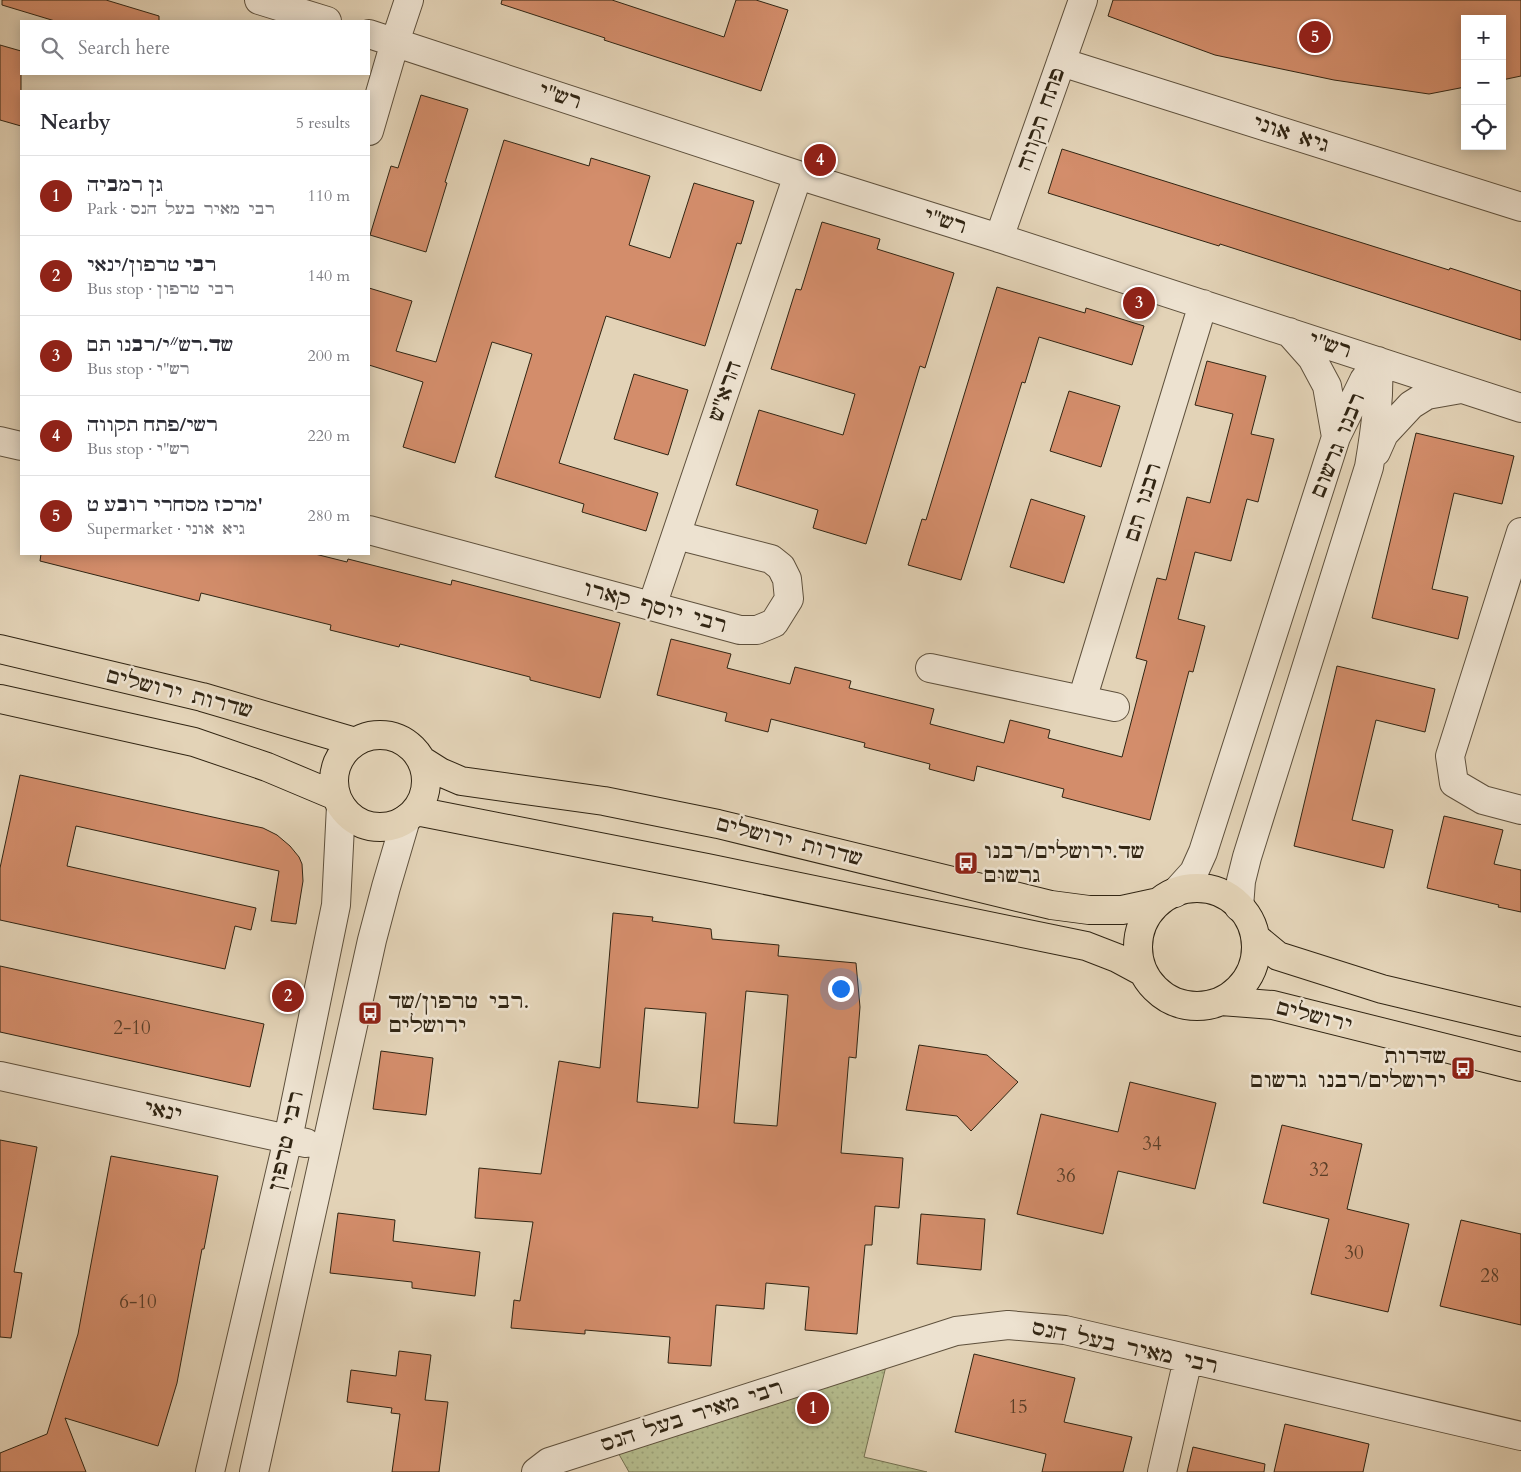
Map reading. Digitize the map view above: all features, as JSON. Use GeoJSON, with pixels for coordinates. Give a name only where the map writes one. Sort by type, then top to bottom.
{"type":"FeatureCollection","features":[{"type":"Feature","properties":{"kind":"main road","name":"שדרות ירושלים"},"geometry":{"type":"LineString","coordinates":[[0,650],[202,697],[355,742]]}},
{"type":"Feature","properties":{"kind":"main road","name":"שדרות ירושלים"},"geometry":{"type":"LineString","coordinates":[[0,699],[194,742],[267,767],[338,801]]}},
{"type":"Feature","properties":{"kind":"main road"},"geometry":{"type":"LineString","coordinates":[[376,736],[397,738],[407,744],[421,760],[425,772],[426,786],[423,799],[411,815],[396,825],[370,826],[358,822],[348,816],[338,801],[334,784],[334,771],[346,750],[355,742],[376,736]]}},
{"type":"Feature","properties":{"kind":"main road","name":"שדרות ירושלים"},"geometry":{"type":"LineString","coordinates":[[421,760],[440,772],[461,781],[604,801],[718,824],[1051,905],[1089,910],[1122,910],[1167,898]]}},
{"type":"Feature","properties":{"kind":"main road","name":"שדרות ירושלים"},"geometry":{"type":"LineString","coordinates":[[411,815],[708,868],[1086,946],[1117,958],[1143,972]]}},
{"type":"Feature","properties":{"kind":"main road"},"geometry":{"type":"LineString","coordinates":[[1189,889],[1203,889],[1216,892],[1239,906],[1249,921],[1256,945],[1249,975],[1240,987],[1221,1001],[1199,1006],[1176,1002],[1162,995],[1143,972],[1139,957],[1138,942],[1142,927],[1149,913],[1167,898],[1189,889]]}},
{"type":"Feature","properties":{"kind":"main road","name":"ירושלים"},"geometry":{"type":"LineString","coordinates":[[1255,937],[1272,953],[1288,959],[1382,989],[1521,1022]]}},
{"type":"Feature","properties":{"kind":"main road","name":"ירושלים"},"geometry":{"type":"LineString","coordinates":[[1221,1001],[1273,1005],[1521,1067]]}},
{"type":"Feature","properties":{"kind":"street"},"geometry":{"type":"LineString","coordinates":[[259,0],[324,20]]}},
{"type":"Feature","properties":{"kind":"street"},"geometry":{"type":"LineString","coordinates":[[370,128],[409,0]]}},
{"type":"Feature","properties":{"kind":"street","name":"פתח תקווה"},"geometry":{"type":"LineString","coordinates":[[999,238],[1083,0]]}},
{"type":"Feature","properties":{"kind":"street","name":"רש\"י"},"geometry":{"type":"LineString","coordinates":[[370,34],[798,175],[999,238],[1521,408]]}},
{"type":"Feature","properties":{"kind":"street","name":"גיא אוני"},"geometry":{"type":"LineString","coordinates":[[1061,62],[1521,207]]}},
{"type":"Feature","properties":{"kind":"street","name":"הרא\"ש"},"geometry":{"type":"LineString","coordinates":[[652,606],[798,175]]}},
{"type":"Feature","properties":{"kind":"street","name":"רבנו תם"},"geometry":{"type":"LineString","coordinates":[[1082,700],[1203,304]]}},
{"type":"Feature","properties":{"kind":"street"},"geometry":{"type":"LineString","coordinates":[[1289,332],[1312,358],[1327,386],[1336,437]]}},
{"type":"Feature","properties":{"kind":"street","name":"רבנו גרשום"},"geometry":{"type":"LineString","coordinates":[[1167,898],[1194,872],[1203,852],[1336,437],[1364,380],[1378,361]]}},
{"type":"Feature","properties":{"kind":"street","name":"רבנו גרשום"},"geometry":{"type":"LineString","coordinates":[[1239,906],[1241,881],[1247,857],[1369,466],[1377,414],[1378,361]]}},
{"type":"Feature","properties":{"kind":"street"},"geometry":{"type":"LineString","coordinates":[[1369,466],[1384,434],[1411,405],[1428,395],[1462,388]]}},
{"type":"Feature","properties":{"kind":"street"},"geometry":{"type":"LineString","coordinates":[[0,440],[20,446]]}},
{"type":"Feature","properties":{"kind":"street","name":"רבי יוסף קארו"},"geometry":{"type":"LineString","coordinates":[[370,530],[740,630],[757,630],[774,622],[789,599],[787,579],[781,567],[772,559],[676,535]]}},
{"type":"Feature","properties":{"kind":"street"},"geometry":{"type":"LineString","coordinates":[[1521,532],[1450,756],[1454,783],[1483,800],[1521,810]]}},
{"type":"Feature","properties":{"kind":"street"},"geometry":{"type":"LineString","coordinates":[[930,668],[1115,707]]}},
{"type":"Feature","properties":{"kind":"street","name":"רבי טרפון"},"geometry":{"type":"LineString","coordinates":[[210,1472],[288,1139],[336,905],[338,801]]}},
{"type":"Feature","properties":{"kind":"street","name":"רבי טרפון"},"geometry":{"type":"LineString","coordinates":[[254,1472],[372,940],[386,887],[411,815]]}},
{"type":"Feature","properties":{"kind":"street","name":"ינאי"},"geometry":{"type":"LineString","coordinates":[[0,1076],[326,1147]]}},
{"type":"Feature","properties":{"kind":"street","name":"רבי מאיר בעל הנס"},"geometry":{"type":"LineString","coordinates":[[536,1472],[549,1462],[956,1331],[1008,1325],[1065,1330],[1521,1436]]}},
{"type":"Feature","properties":{"kind":"street"},"geometry":{"type":"LineString","coordinates":[[1162,1472],[1188,1359]]}},
{"type":"Feature","properties":{"kind":"green space"},"geometry":{"type":"Polygon","coordinates":[[[886,1366],[864,1457],[927,1472],[629,1472],[616,1449],[886,1366]]]}},
{"type":"Feature","properties":{"kind":"building"},"geometry":{"type":"Polygon","coordinates":[[[2,0],[106,0],[159,16],[159,20],[52,20],[2,5],[2,0]]]}},
{"type":"Feature","properties":{"kind":"building"},"geometry":{"type":"Polygon","coordinates":[[[502,0],[612,0],[724,37],[736,0],[756,0],[788,10],[761,91],[501,4],[502,0]]]}},
{"type":"Feature","properties":{"kind":"building"},"geometry":{"type":"Polygon","coordinates":[[[1113,0],[1521,0],[1521,76],[1506,79],[1506,15],[1461,15],[1461,88],[1429,94],[1334,80],[1215,55],[1108,16],[1113,0]]]}},
{"type":"Feature","properties":{"kind":"building"},"geometry":{"type":"Polygon","coordinates":[[[0,45],[20,51],[21,90],[20,126],[0,120],[0,45]]]}},
{"type":"Feature","properties":{"kind":"building"},"geometry":{"type":"Polygon","coordinates":[[[421,95],[468,109],[426,252],[370,235],[391,166],[398,168],[421,95]]]}},
{"type":"Feature","properties":{"kind":"building"},"geometry":{"type":"Polygon","coordinates":[[[504,140],[589,166],[591,158],[650,176],[629,245],[670,258],[694,183],[754,201],[741,244],[737,243],[705,346],[606,316],[559,463],[658,493],[646,531],[582,512],[584,504],[495,477],[532,354],[492,342],[455,463],[403,447],[423,382],[370,365],[370,288],[412,301],[396,351],[436,362],[504,140]]]}},
{"type":"Feature","properties":{"kind":"building"},"geometry":{"type":"Polygon","coordinates":[[[1062,149],[1521,291],[1521,340],[1220,244],[1219,246],[1048,193],[1062,149]]]}},
{"type":"Feature","properties":{"kind":"building"},"geometry":{"type":"Polygon","coordinates":[[[822,222],[880,239],[877,249],[954,273],[925,368],[920,366],[866,544],[813,528],[818,510],[736,485],[759,410],[843,435],[855,394],[771,369],[796,289],[801,290],[822,222]]]}},
{"type":"Feature","properties":{"kind":"building"},"geometry":{"type":"Polygon","coordinates":[[[997,287],[1085,313],[1086,308],[1144,326],[1132,365],[1039,337],[1025,383],[1022,382],[961,580],[908,565],[922,519],[926,520],[997,287]]]}},
{"type":"Feature","properties":{"kind":"building"},"geometry":{"type":"Polygon","coordinates":[[[1207,361],[1266,376],[1251,434],[1274,439],[1258,502],[1247,499],[1231,561],[1195,552],[1178,619],[1205,626],[1193,672],[1189,671],[1150,820],[1062,797],[1064,789],[977,766],[974,781],[929,769],[930,764],[864,747],[865,743],[771,719],[768,732],[725,721],[727,713],[657,695],[671,639],[731,654],[727,668],[790,684],[795,667],[851,681],[849,688],[934,709],[930,724],[1004,743],[1010,720],[1050,730],[1048,738],[1122,757],[1147,661],[1136,658],[1157,578],[1166,580],[1187,497],[1210,503],[1233,414],[1195,405],[1207,361]]]}},
{"type":"Feature","properties":{"kind":"building"},"geometry":{"type":"Polygon","coordinates":[[[634,374],[688,390],[668,455],[614,439],[634,374]]]}},
{"type":"Feature","properties":{"kind":"building"},"geometry":{"type":"Polygon","coordinates":[[[1069,391],[1120,406],[1101,467],[1050,451],[1069,391]]]}},
{"type":"Feature","properties":{"kind":"building"},"geometry":{"type":"Polygon","coordinates":[[[1416,433],[1514,456],[1502,504],[1454,493],[1432,589],[1468,597],[1458,639],[1372,618],[1416,433]]]}},
{"type":"Feature","properties":{"kind":"building"},"geometry":{"type":"Polygon","coordinates":[[[1031,499],[1085,516],[1064,583],[1010,567],[1031,499]]]}},
{"type":"Feature","properties":{"kind":"building"},"geometry":{"type":"Polygon","coordinates":[[[41,555],[319,555],[347,562],[348,559],[451,585],[452,580],[620,623],[600,698],[530,680],[530,677],[400,644],[399,647],[330,630],[331,625],[201,593],[199,601],[40,561],[41,555]]]}},
{"type":"Feature","properties":{"kind":"building"},"geometry":{"type":"Polygon","coordinates":[[[1337,666],[1435,689],[1425,732],[1376,720],[1352,820],[1393,830],[1384,868],[1294,846],[1337,666]]]}},
{"type":"Feature","properties":{"kind":"building"},"geometry":{"type":"Polygon","coordinates":[[[20,775],[263,828],[277,835],[290,846],[302,864],[303,881],[296,924],[271,921],[279,871],[76,826],[67,866],[256,908],[251,930],[235,926],[225,969],[0,920],[0,868],[20,775]]]}},
{"type":"Feature","properties":{"kind":"building"},"geometry":{"type":"Polygon","coordinates":[[[1444,816],[1503,830],[1494,864],[1521,870],[1521,912],[1427,888],[1444,816]]]}},
{"type":"Feature","properties":{"kind":"building"},"geometry":{"type":"Polygon","coordinates":[[[613,913],[653,917],[652,921],[711,929],[712,939],[779,945],[778,956],[856,963],[860,1007],[856,1058],[849,1057],[841,1153],[903,1158],[899,1208],[875,1206],[872,1245],[865,1245],[857,1334],[805,1330],[809,1287],[766,1283],[764,1309],[716,1305],[711,1366],[668,1363],[670,1337],[585,1330],[585,1334],[511,1328],[514,1300],[520,1301],[533,1222],[475,1218],[479,1168],[541,1174],[559,1061],[600,1068],[613,913]],[[746,991],[734,1123],[777,1126],[788,995],[746,991]],[[645,1008],[637,1102],[698,1108],[706,1013],[645,1008]]]}},
{"type":"Feature","properties":{"kind":"building"},"geometry":{"type":"Polygon","coordinates":[[[0,966],[264,1024],[250,1087],[0,1032],[0,966]]]}},
{"type":"Feature","properties":{"kind":"building"},"geometry":{"type":"Polygon","coordinates":[[[919,1045],[987,1055],[1018,1082],[971,1131],[957,1116],[906,1110],[919,1045]]]}},
{"type":"Feature","properties":{"kind":"building"},"geometry":{"type":"Polygon","coordinates":[[[381,1051],[433,1058],[426,1115],[373,1109],[381,1051]]]}},
{"type":"Feature","properties":{"kind":"building"},"geometry":{"type":"Polygon","coordinates":[[[1130,1082],[1216,1103],[1195,1189],[1118,1171],[1103,1234],[1017,1214],[1041,1114],[1118,1132],[1130,1082]]]}},
{"type":"Feature","properties":{"kind":"building"},"geometry":{"type":"Polygon","coordinates":[[[1282,1125],[1362,1144],[1347,1209],[1409,1224],[1388,1312],[1311,1294],[1329,1219],[1263,1203],[1282,1125]]]}},
{"type":"Feature","properties":{"kind":"building"},"geometry":{"type":"Polygon","coordinates":[[[0,1140],[37,1147],[14,1272],[22,1273],[11,1338],[0,1337],[0,1140]]]}},
{"type":"Feature","properties":{"kind":"building"},"geometry":{"type":"Polygon","coordinates":[[[111,1156],[218,1176],[204,1249],[202,1249],[177,1383],[158,1446],[65,1418],[86,1472],[0,1472],[0,1453],[47,1434],[78,1334],[111,1156]]]}},
{"type":"Feature","properties":{"kind":"building"},"geometry":{"type":"Polygon","coordinates":[[[338,1213],[395,1220],[393,1241],[480,1252],[475,1296],[412,1288],[412,1282],[330,1273],[338,1213]]]}},
{"type":"Feature","properties":{"kind":"building"},"geometry":{"type":"Polygon","coordinates":[[[921,1214],[985,1219],[981,1270],[917,1264],[921,1214]]]}},
{"type":"Feature","properties":{"kind":"building"},"geometry":{"type":"Polygon","coordinates":[[[1461,1220],[1521,1234],[1521,1325],[1440,1306],[1461,1220]]]}},
{"type":"Feature","properties":{"kind":"building"},"geometry":{"type":"Polygon","coordinates":[[[399,1351],[431,1355],[425,1400],[448,1402],[439,1472],[392,1472],[400,1414],[391,1413],[392,1408],[347,1402],[351,1370],[396,1376],[399,1351]]]}},
{"type":"Feature","properties":{"kind":"building"},"geometry":{"type":"Polygon","coordinates":[[[974,1354],[1075,1378],[1064,1422],[1132,1437],[1123,1472],[1042,1472],[1046,1454],[955,1432],[974,1354]]]}},
{"type":"Feature","properties":{"kind":"building"},"geometry":{"type":"Polygon","coordinates":[[[1285,1424],[1369,1444],[1363,1472],[1274,1472],[1285,1424]]]}},
{"type":"Feature","properties":{"kind":"building"},"geometry":{"type":"Polygon","coordinates":[[[1193,1447],[1265,1464],[1264,1472],[1187,1472],[1193,1447]]]}},
{"type":"Feature","properties":{"kind":"place","name":"מרכז מסחרי רובע ט'"},"geometry":{"type":"Point","coordinates":[1315,37]}},
{"type":"Feature","properties":{"kind":"place","name":"רשי/פתח תקווה"},"geometry":{"type":"Point","coordinates":[820,160]}},
{"type":"Feature","properties":{"kind":"place","name":"שד.רש״י/רבנו תם"},"geometry":{"type":"Point","coordinates":[1139,303]}},
{"type":"Feature","properties":{"kind":"place","name":"שד.ירושלים/רבנו גרשום"},"geometry":{"type":"Point","coordinates":[966,863]}},
{"type":"Feature","properties":{"kind":"place","name":"רבי טרפון/ינאי"},"geometry":{"type":"Point","coordinates":[288,996]}},
{"type":"Feature","properties":{"kind":"place","name":"רבי טרפון/שד. ירושלים"},"geometry":{"type":"Point","coordinates":[370,1013]}},
{"type":"Feature","properties":{"kind":"place","name":"שדרות ירושלים/רבנו גרשום"},"geometry":{"type":"Point","coordinates":[1463,1068]}},
{"type":"Feature","properties":{"kind":"place","name":"גן רמביה"},"geometry":{"type":"Point","coordinates":[813,1408]}}]}
